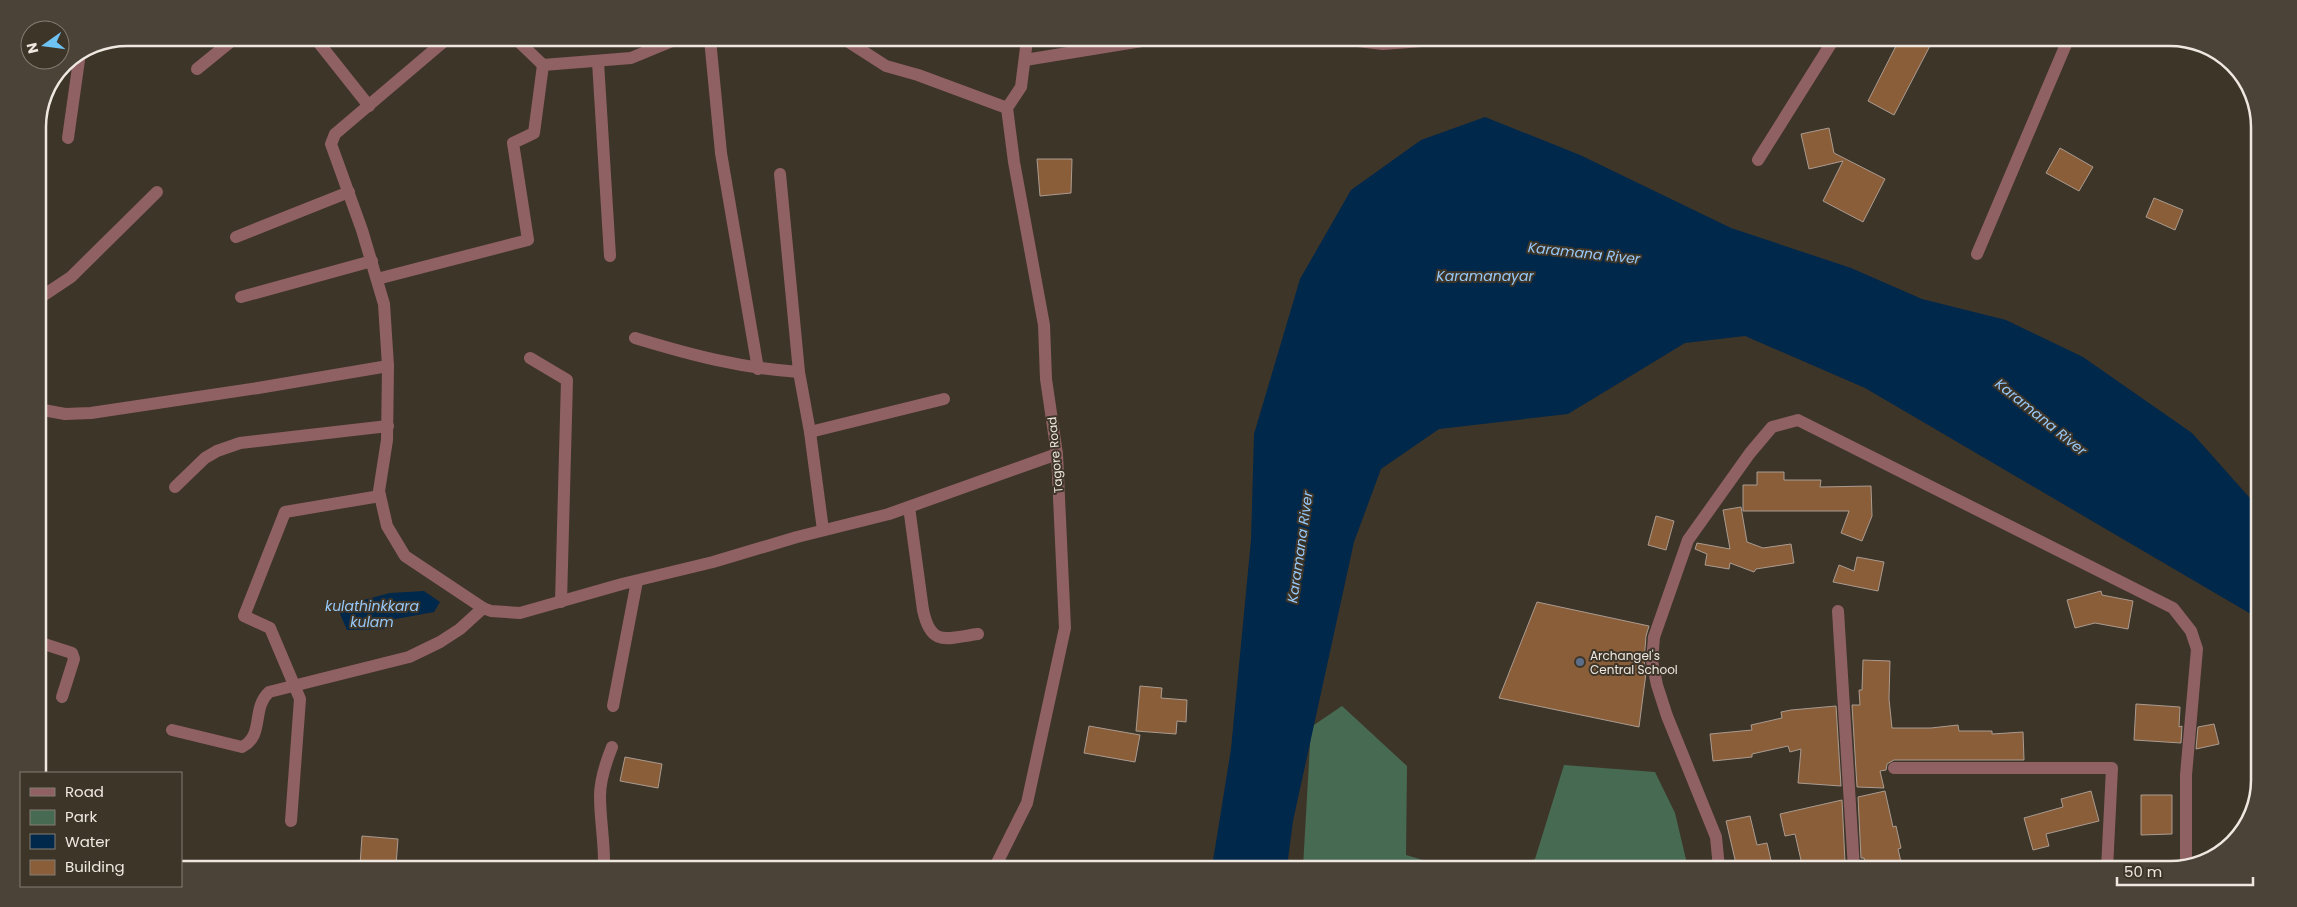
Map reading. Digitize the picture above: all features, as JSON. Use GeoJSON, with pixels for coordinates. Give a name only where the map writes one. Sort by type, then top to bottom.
{"type":"FeatureCollection","features":[{"type":"Feature","properties":{"kind":"street"},"geometry":{"type":"LineString","coordinates":[[196,69],[225,46]]}},
{"type":"Feature","properties":{"kind":"street"},"geometry":{"type":"LineString","coordinates":[[321,46],[369,106]]}},
{"type":"Feature","properties":{"kind":"street"},"geometry":{"type":"LineString","coordinates":[[439,46],[335,134],[331,144],[372,261],[384,304],[388,366],[388,426],[380,496],[387,526],[406,556],[483,608],[520,613],[712,562],[823,530],[890,514],[1057,454]]}},
{"type":"Feature","properties":{"kind":"street"},"geometry":{"type":"LineString","coordinates":[[523,46],[543,65],[631,58],[660,46]]}},
{"type":"Feature","properties":{"kind":"street"},"geometry":{"type":"LineString","coordinates":[[711,46],[721,153],[758,369]]}},
{"type":"Feature","properties":{"kind":"street"},"geometry":{"type":"LineString","coordinates":[[854,46],[886,66],[918,75],[1007,108],[1021,86],[1026,46]]}},
{"type":"Feature","properties":{"kind":"street"},"geometry":{"type":"LineString","coordinates":[[866,46],[868,56]]}},
{"type":"Feature","properties":{"kind":"street"},"geometry":{"type":"LineString","coordinates":[[1025,60],[1111,46]]}},
{"type":"Feature","properties":{"kind":"street"},"geometry":{"type":"LineString","coordinates":[[1758,160],[1829,46]]}},
{"type":"Feature","properties":{"kind":"street"},"geometry":{"type":"LineString","coordinates":[[1977,254],[2065,46]]}},
{"type":"Feature","properties":{"kind":"street"},"geometry":{"type":"LineString","coordinates":[[598,62],[610,256]]}},
{"type":"Feature","properties":{"kind":"street"},"geometry":{"type":"LineString","coordinates":[[68,138],[79,63]]}},
{"type":"Feature","properties":{"kind":"street"},"geometry":{"type":"LineString","coordinates":[[377,279],[528,240],[513,143],[534,132],[543,65]]}},
{"type":"Feature","properties":{"kind":"street","name":"Tagore Road"},"geometry":{"type":"LineString","coordinates":[[998,861],[1027,803],[1065,628],[1057,454],[1046,379],[1044,325],[1014,162],[1007,108]]}},
{"type":"Feature","properties":{"kind":"street"},"geometry":{"type":"LineString","coordinates":[[780,174],[799,372],[810,432],[823,530]]}},
{"type":"Feature","properties":{"kind":"street"},"geometry":{"type":"LineString","coordinates":[[46,294],[71,277],[157,192]]}},
{"type":"Feature","properties":{"kind":"street"},"geometry":{"type":"LineString","coordinates":[[236,237],[349,192]]}},
{"type":"Feature","properties":{"kind":"street"},"geometry":{"type":"LineString","coordinates":[[240,297],[372,261]]}},
{"type":"Feature","properties":{"kind":"street"},"geometry":{"type":"LineString","coordinates":[[634,338],[717,361],[758,369],[799,372]]}},
{"type":"Feature","properties":{"kind":"street"},"geometry":{"type":"LineString","coordinates":[[530,358],[567,380],[561,602]]}},
{"type":"Feature","properties":{"kind":"street"},"geometry":{"type":"LineString","coordinates":[[46,410],[65,414],[91,414],[388,366]]}},
{"type":"Feature","properties":{"kind":"street"},"geometry":{"type":"LineString","coordinates":[[810,432],[944,398]]}},
{"type":"Feature","properties":{"kind":"street"},"geometry":{"type":"LineString","coordinates":[[1719,861],[1716,837],[1667,716],[1657,685],[1652,662],[1654,638],[1688,540],[1750,453],[1772,427],[1798,420],[2173,608],[2191,631],[2197,649],[2186,775],[2186,859]]}},
{"type":"Feature","properties":{"kind":"street"},"geometry":{"type":"LineString","coordinates":[[175,487],[211,454],[240,443],[388,426]]}},
{"type":"Feature","properties":{"kind":"street"},"geometry":{"type":"LineString","coordinates":[[290,821],[300,699],[270,628],[244,616],[285,512],[380,496]]}},
{"type":"Feature","properties":{"kind":"street"},"geometry":{"type":"LineString","coordinates":[[909,507],[923,610],[927,626],[932,635],[941,639],[978,634]]}},
{"type":"Feature","properties":{"kind":"street"},"geometry":{"type":"LineString","coordinates":[[613,706],[637,581]]}},
{"type":"Feature","properties":{"kind":"street"},"geometry":{"type":"LineString","coordinates":[[172,730],[242,747],[251,742],[255,735],[262,699],[269,692],[409,657],[440,642],[460,629],[483,608]]}},
{"type":"Feature","properties":{"kind":"street"},"geometry":{"type":"LineString","coordinates":[[1838,611],[1854,861]]}},
{"type":"Feature","properties":{"kind":"street"},"geometry":{"type":"LineString","coordinates":[[46,645],[72,653],[74,659],[62,697]]}},
{"type":"Feature","properties":{"kind":"street"},"geometry":{"type":"LineString","coordinates":[[604,861],[604,831],[600,794],[605,764],[612,747]]}},
{"type":"Feature","properties":{"kind":"street"},"geometry":{"type":"LineString","coordinates":[[1894,768],[2112,768],[2107,861]]}},
{"type":"Feature","properties":{"kind":"green space"},"geometry":{"type":"Polygon","coordinates":[[[1342,706],[1407,766],[1406,855],[1426,861],[1303,861],[1311,727],[1342,706]]]}},
{"type":"Feature","properties":{"kind":"green space"},"geometry":{"type":"Polygon","coordinates":[[[1564,765],[1655,772],[1675,813],[1686,861],[1528,861],[1535,859],[1564,765]]]}},
{"type":"Feature","properties":{"kind":"water","name":"Karamanayar"},"geometry":{"type":"Polygon","coordinates":[[[1485,117],[1580,155],[1731,228],[1851,268],[1922,299],[2006,320],[2083,357],[2192,433],[2251,499],[2251,614],[1865,388],[1745,336],[1685,343],[1568,414],[1439,429],[1381,469],[1354,542],[1293,821],[1288,861],[1213,861],[1231,749],[1251,540],[1254,434],[1300,279],[1351,190],[1421,140],[1485,117]]]}},
{"type":"Feature","properties":{"kind":"water","name":"kulathinkkara kulam"},"geometry":{"type":"Polygon","coordinates":[[[424,591],[440,602],[434,612],[390,620],[386,629],[347,630],[337,607],[390,593],[424,591]]]}},
{"type":"Feature","properties":{"kind":"building"},"geometry":{"type":"Polygon","coordinates":[[[1896,46],[1930,46],[1894,115],[1868,101],[1896,46]]]}},
{"type":"Feature","properties":{"kind":"building"},"geometry":{"type":"Polygon","coordinates":[[[1829,128],[1834,153],[1885,179],[1863,222],[1823,201],[1843,161],[1809,169],[1801,134],[1829,128]]]}},
{"type":"Feature","properties":{"kind":"building"},"geometry":{"type":"Polygon","coordinates":[[[2060,148],[2093,167],[2079,191],[2046,173],[2060,148]]]}},
{"type":"Feature","properties":{"kind":"building"},"geometry":{"type":"Polygon","coordinates":[[[1037,159],[1072,159],[1071,193],[1040,196],[1037,159]]]}},
{"type":"Feature","properties":{"kind":"building"},"geometry":{"type":"Polygon","coordinates":[[[2154,198],[2183,210],[2175,230],[2146,217],[2154,198]]]}},
{"type":"Feature","properties":{"kind":"building"},"geometry":{"type":"Polygon","coordinates":[[[1757,472],[1784,472],[1784,480],[1821,480],[1820,487],[1871,486],[1872,516],[1862,541],[1841,533],[1849,511],[1743,511],[1743,485],[1757,485],[1757,472]]]}},
{"type":"Feature","properties":{"kind":"building"},"geometry":{"type":"Polygon","coordinates":[[[1741,507],[1747,542],[1763,548],[1791,544],[1794,563],[1756,569],[1754,572],[1730,563],[1729,569],[1705,565],[1707,554],[1695,549],[1697,543],[1730,549],[1723,510],[1741,507]]]}},
{"type":"Feature","properties":{"kind":"building"},"geometry":{"type":"Polygon","coordinates":[[[1656,516],[1674,521],[1666,550],[1648,545],[1656,516]]]}},
{"type":"Feature","properties":{"kind":"building"},"geometry":{"type":"Polygon","coordinates":[[[1857,557],[1884,562],[1878,591],[1833,582],[1839,565],[1854,571],[1857,557]]]}},
{"type":"Feature","properties":{"kind":"building"},"geometry":{"type":"Polygon","coordinates":[[[2101,591],[2102,595],[2133,601],[2128,629],[2095,623],[2075,628],[2067,600],[2101,591]]]}},
{"type":"Feature","properties":{"kind":"building","name":"Archangel's Central School"},"geometry":{"type":"Polygon","coordinates":[[[1537,602],[1649,626],[1646,636],[1644,661],[1646,673],[1639,727],[1499,698],[1537,602]]]}},
{"type":"Feature","properties":{"kind":"building"},"geometry":{"type":"Polygon","coordinates":[[[1863,660],[1890,661],[1889,699],[1892,728],[1931,728],[1958,725],[1959,731],[1992,731],[1992,734],[2023,732],[2024,760],[1894,760],[1887,764],[1886,770],[1880,771],[1884,788],[1857,787],[1852,705],[1860,705],[1859,690],[1862,690],[1863,660]]]}},
{"type":"Feature","properties":{"kind":"building"},"geometry":{"type":"Polygon","coordinates":[[[1140,686],[1162,688],[1161,698],[1187,700],[1186,722],[1177,721],[1176,734],[1136,731],[1140,686]]]}},
{"type":"Feature","properties":{"kind":"building"},"geometry":{"type":"Polygon","coordinates":[[[2136,704],[2180,707],[2179,727],[2182,726],[2181,743],[2134,740],[2136,704]]]}},
{"type":"Feature","properties":{"kind":"building"},"geometry":{"type":"Polygon","coordinates":[[[1836,706],[1841,786],[1798,783],[1801,749],[1790,752],[1788,746],[1752,754],[1752,757],[1713,761],[1710,734],[1752,730],[1751,725],[1782,718],[1781,712],[1836,706]]]}},
{"type":"Feature","properties":{"kind":"building"},"geometry":{"type":"Polygon","coordinates":[[[2214,724],[2219,744],[2196,749],[2198,727],[2214,724]]]}},
{"type":"Feature","properties":{"kind":"building"},"geometry":{"type":"Polygon","coordinates":[[[1089,726],[1140,735],[1135,762],[1084,753],[1089,726]]]}},
{"type":"Feature","properties":{"kind":"building"},"geometry":{"type":"Polygon","coordinates":[[[625,757],[662,764],[658,788],[620,781],[625,757]]]}},
{"type":"Feature","properties":{"kind":"building"},"geometry":{"type":"Polygon","coordinates":[[[1885,791],[1893,827],[1896,826],[1901,848],[1898,849],[1901,861],[1865,861],[1864,858],[1861,858],[1858,797],[1885,791]]]}},
{"type":"Feature","properties":{"kind":"building"},"geometry":{"type":"Polygon","coordinates":[[[2091,791],[2099,821],[2046,834],[2049,846],[2033,850],[2024,818],[2063,807],[2061,799],[2091,791]]]}},
{"type":"Feature","properties":{"kind":"building"},"geometry":{"type":"Polygon","coordinates":[[[2141,795],[2172,795],[2172,834],[2141,835],[2141,795]]]}},
{"type":"Feature","properties":{"kind":"building"},"geometry":{"type":"Polygon","coordinates":[[[1842,800],[1845,861],[1801,861],[1795,834],[1785,836],[1780,814],[1842,800]]]}},
{"type":"Feature","properties":{"kind":"building"},"geometry":{"type":"Polygon","coordinates":[[[1750,816],[1757,845],[1767,843],[1771,861],[1735,861],[1726,821],[1750,816]]]}},
{"type":"Feature","properties":{"kind":"building"},"geometry":{"type":"Polygon","coordinates":[[[362,836],[398,839],[396,861],[360,861],[362,836]]]}},
{"type":"Feature","properties":{"kind":"place","name":"Archangel's Central School"},"geometry":{"type":"Point","coordinates":[1580,662]}},
{"type":"Feature","properties":{"kind":"water label","name":"Karamana River"},"geometry":{"type":"Point","coordinates":[1584,253]}},
{"type":"Feature","properties":{"kind":"water label","name":"Karamana River"},"geometry":{"type":"Point","coordinates":[2041,417]}},
{"type":"Feature","properties":{"kind":"water label","name":"Karamana River"},"geometry":{"type":"Point","coordinates":[1300,547]}}]}
